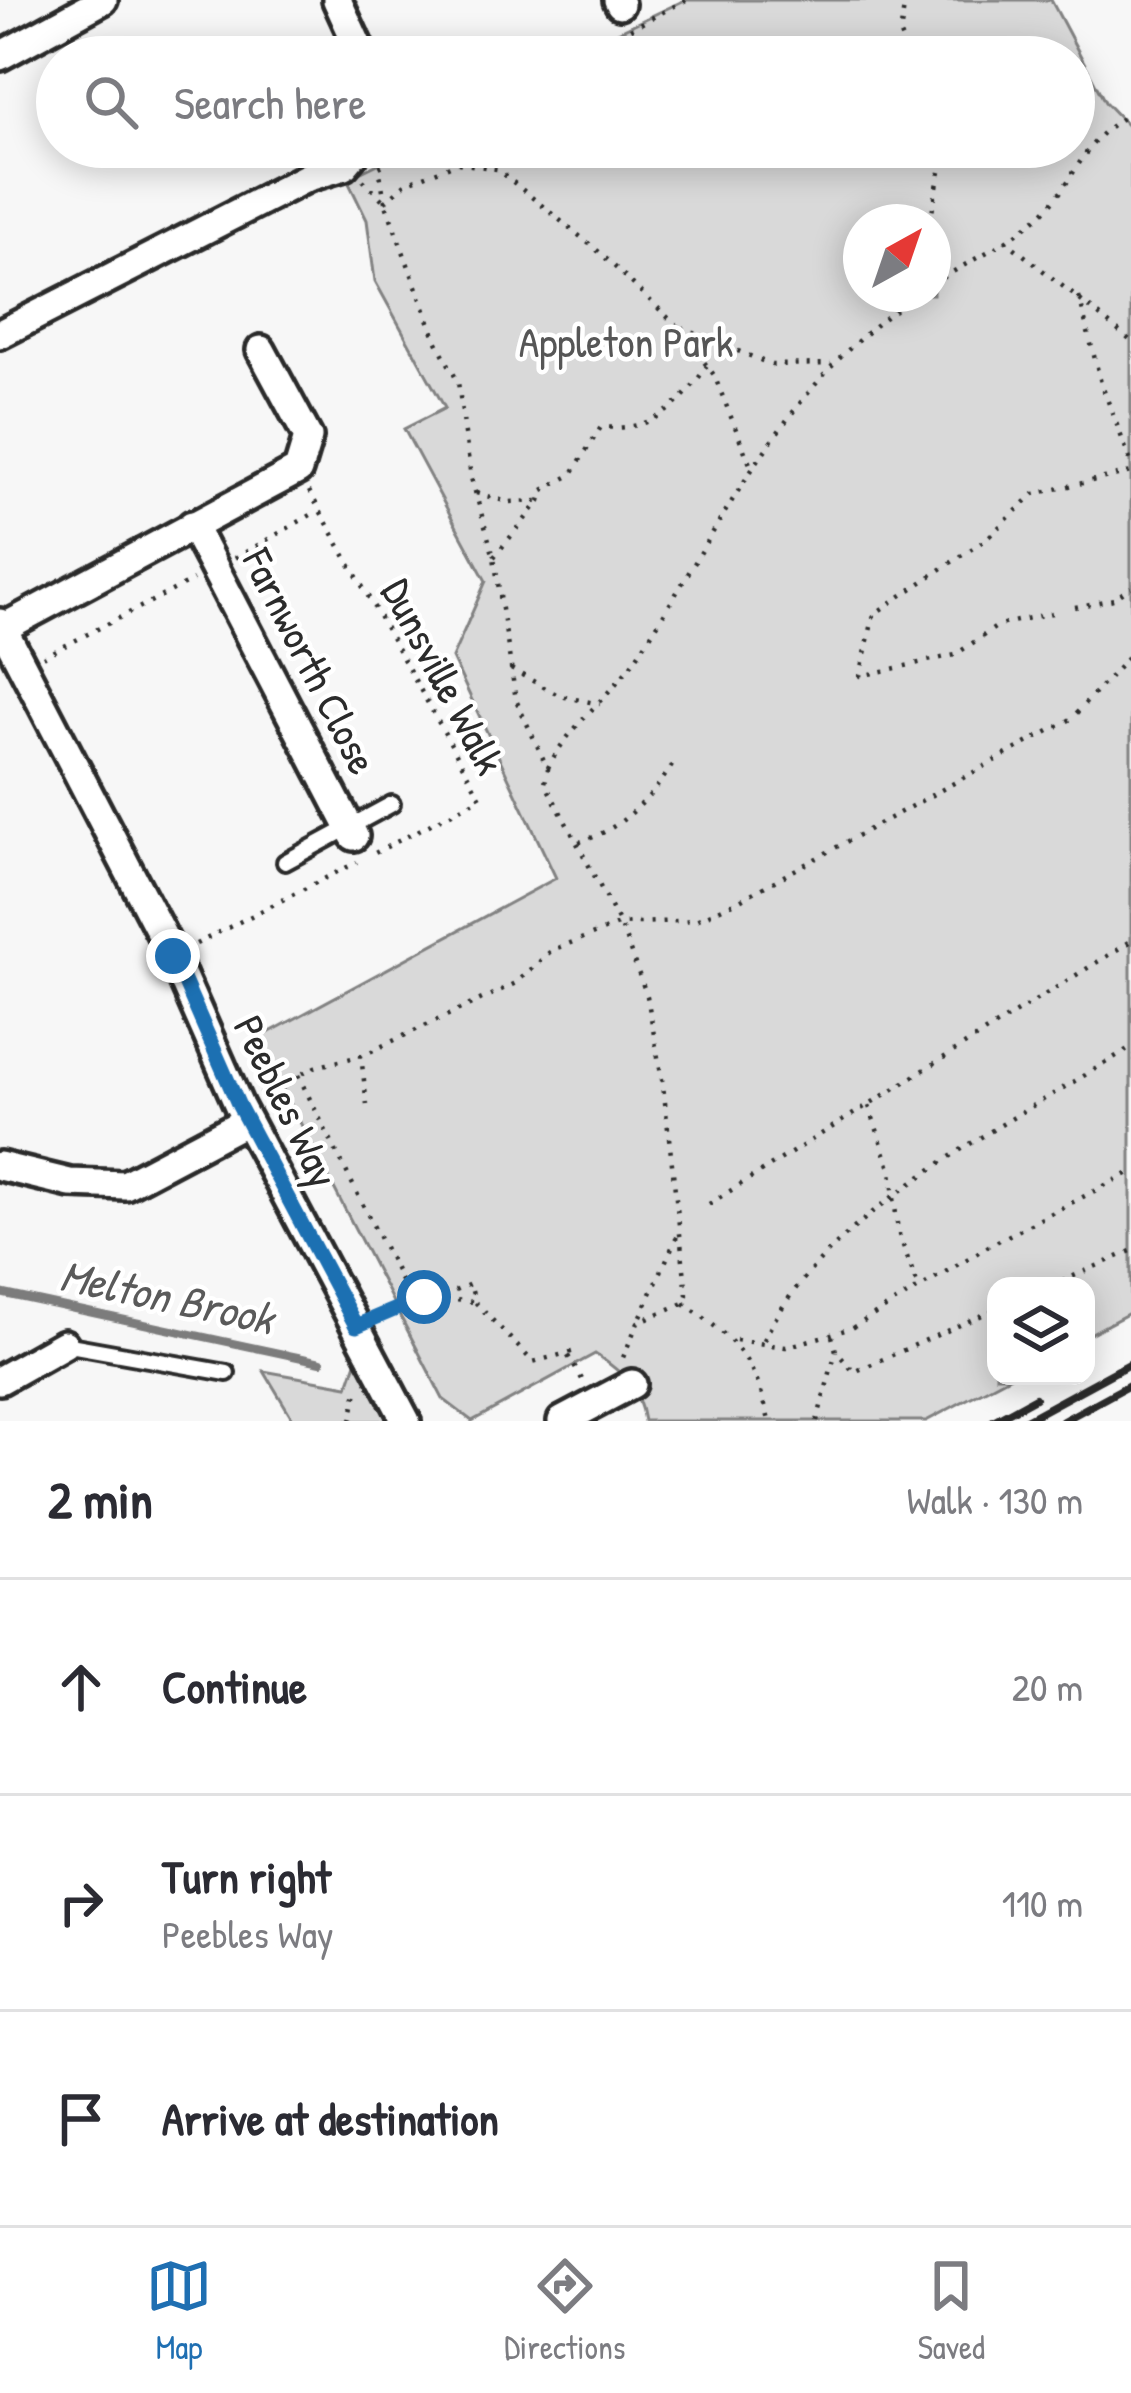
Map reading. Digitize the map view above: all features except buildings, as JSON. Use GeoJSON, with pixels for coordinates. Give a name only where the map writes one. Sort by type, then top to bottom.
{"type":"FeatureCollection","features":[{"type":"Feature","properties":{"kind":"street"},"geometry":{"type":"LineString","coordinates":[[37,36],[104,0]]}},
{"type":"Feature","properties":{"kind":"street"},"geometry":{"type":"LineString","coordinates":[[337,0],[353,36]]}},
{"type":"Feature","properties":{"kind":"street"},"geometry":{"type":"LineString","coordinates":[[0,56],[36,37]]}},
{"type":"Feature","properties":{"kind":"street"},"geometry":{"type":"LineString","coordinates":[[0,334],[328,168]]}},
{"type":"Feature","properties":{"kind":"street"},"geometry":{"type":"LineString","coordinates":[[1,625],[298,470],[308,437],[261,350]]}},
{"type":"Feature","properties":{"kind":"street","name":"Farnworth Close"},"geometry":{"type":"LineString","coordinates":[[192,525],[352,832]]}},
{"type":"Feature","properties":{"kind":"street","name":"Peebles Way"},"geometry":{"type":"LineString","coordinates":[[1,625],[14,666],[173,956],[243,1114],[406,1421]]}},
{"type":"Feature","properties":{"kind":"street"},"geometry":{"type":"LineString","coordinates":[[0,1166],[70,1184],[125,1185],[243,1114]]}},
{"type":"Feature","properties":{"kind":"street"},"geometry":{"type":"LineString","coordinates":[[0,1380],[64,1344]]}},
{"type":"Feature","properties":{"kind":"street"},"geometry":{"type":"LineString","coordinates":[[562,1421],[625,1388]]}},
{"type":"Feature","properties":{"kind":"lane"},"geometry":{"type":"LineString","coordinates":[[285,862],[352,832],[392,804]]}},
{"type":"Feature","properties":{"kind":"lane"},"geometry":{"type":"LineString","coordinates":[[64,1344],[227,1373]]}},
{"type":"Feature","properties":{"kind":"path"},"geometry":{"type":"LineString","coordinates":[[617,36],[686,0]]}},
{"type":"Feature","properties":{"kind":"path"},"geometry":{"type":"LineString","coordinates":[[901,36],[905,0]]}},
{"type":"Feature","properties":{"kind":"path"},"geometry":{"type":"LineString","coordinates":[[1095,140],[1131,113]]}},
{"type":"Feature","properties":{"kind":"path"},"geometry":{"type":"LineString","coordinates":[[360,168],[385,202]]}},
{"type":"Feature","properties":{"kind":"path"},"geometry":{"type":"LineString","coordinates":[[380,168],[385,202],[436,340],[458,382],[523,722],[548,769]]}},
{"type":"Feature","properties":{"kind":"path"},"geometry":{"type":"LineString","coordinates":[[385,202],[406,183],[445,168]]}},
{"type":"Feature","properties":{"kind":"path"},"geometry":{"type":"LineString","coordinates":[[490,168],[677,326],[707,366],[752,469]]}},
{"type":"Feature","properties":{"kind":"path"},"geometry":{"type":"LineString","coordinates":[[934,204],[941,168]]}},
{"type":"Feature","properties":{"kind":"path"},"geometry":{"type":"LineString","coordinates":[[951,273],[1004,241],[1053,200],[1073,168]]}},
{"type":"Feature","properties":{"kind":"path"},"geometry":{"type":"LineString","coordinates":[[1004,241],[1131,341]]}},
{"type":"Feature","properties":{"kind":"path"},"geometry":{"type":"LineString","coordinates":[[1079,297],[1101,382],[1131,462]]}},
{"type":"Feature","properties":{"kind":"path"},"geometry":{"type":"LineString","coordinates":[[683,1303],[687,1286],[658,1042],[620,924],[545,783],[548,769],[636,658],[752,469],[831,364],[891,312]]}},
{"type":"Feature","properties":{"kind":"path"},"geometry":{"type":"LineString","coordinates":[[677,326],[772,365],[831,364]]}},
{"type":"Feature","properties":{"kind":"path"},"geometry":{"type":"LineString","coordinates":[[494,557],[540,501],[543,490],[571,476],[602,427],[647,425],[678,406],[707,366]]}},
{"type":"Feature","properties":{"kind":"path","name":"Dunsville Walk"},"geometry":{"type":"LineString","coordinates":[[173,956],[481,798],[298,470]]}},
{"type":"Feature","properties":{"kind":"path"},"geometry":{"type":"LineString","coordinates":[[1052,614],[999,625],[955,655],[860,676],[874,614],[986,540],[1034,494],[1131,472]]}},
{"type":"Feature","properties":{"kind":"path"},"geometry":{"type":"LineString","coordinates":[[476,493],[508,502],[540,501]]}},
{"type":"Feature","properties":{"kind":"path"},"geometry":{"type":"LineString","coordinates":[[14,666],[216,568],[319,511]]}},
{"type":"Feature","properties":{"kind":"path"},"geometry":{"type":"LineString","coordinates":[[1075,607],[1114,599],[1131,587]]}},
{"type":"Feature","properties":{"kind":"path"},"geometry":{"type":"LineString","coordinates":[[243,1114],[298,1075],[361,1056],[517,983],[551,950],[620,924],[696,920],[738,901],[1070,718],[1131,654]]}},
{"type":"Feature","properties":{"kind":"path"},"geometry":{"type":"LineString","coordinates":[[512,669],[560,696],[600,704]]}},
{"type":"Feature","properties":{"kind":"path"},"geometry":{"type":"LineString","coordinates":[[576,842],[602,836],[638,807],[674,764]]}},
{"type":"Feature","properties":{"kind":"path"},"geometry":{"type":"LineString","coordinates":[[709,1204],[1131,941]]}},
{"type":"Feature","properties":{"kind":"path"},"geometry":{"type":"LineString","coordinates":[[764,1340],[782,1300],[821,1253],[896,1195],[1131,1047]]}},
{"type":"Feature","properties":{"kind":"path"},"geometry":{"type":"LineString","coordinates":[[361,1056],[367,1105]]}},
{"type":"Feature","properties":{"kind":"path"},"geometry":{"type":"LineString","coordinates":[[298,1075],[411,1301]]}},
{"type":"Feature","properties":{"kind":"path"},"geometry":{"type":"LineString","coordinates":[[869,1106],[896,1195],[898,1232],[919,1289]]}},
{"type":"Feature","properties":{"kind":"path"},"geometry":{"type":"LineString","coordinates":[[736,1340],[764,1340],[786,1347],[852,1328],[992,1244],[1131,1172]]}},
{"type":"Feature","properties":{"kind":"path"},"geometry":{"type":"LineString","coordinates":[[625,1388],[618,1369],[679,1233]]}},
{"type":"Feature","properties":{"kind":"path"},"geometry":{"type":"LineString","coordinates":[[1072,1277],[1131,1251]]}},
{"type":"Feature","properties":{"kind":"path"},"geometry":{"type":"LineString","coordinates":[[356,1326],[411,1301],[444,1296],[470,1284],[475,1302],[533,1362],[568,1357],[575,1351]]}},
{"type":"Feature","properties":{"kind":"path"},"geometry":{"type":"LineString","coordinates":[[444,1296],[475,1302]]}},
{"type":"Feature","properties":{"kind":"path"},"geometry":{"type":"LineString","coordinates":[[638,1322],[683,1303]]}},
{"type":"Feature","properties":{"kind":"path"},"geometry":{"type":"LineString","coordinates":[[683,1303],[736,1340],[762,1389],[769,1421]]}},
{"type":"Feature","properties":{"kind":"path"},"geometry":{"type":"LineString","coordinates":[[831,1334],[836,1351],[854,1372],[987,1313]]}},
{"type":"Feature","properties":{"kind":"path"},"geometry":{"type":"LineString","coordinates":[[817,1421],[836,1351]]}},
{"type":"Feature","properties":{"kind":"path"},"geometry":{"type":"LineString","coordinates":[[568,1357],[584,1381]]}},
{"type":"Feature","properties":{"kind":"green space"},"geometry":{"type":"Polygon","coordinates":[[[685,0],[1051,0],[1070,36],[609,36],[685,0]]]}},
{"type":"Feature","properties":{"kind":"green space","name":"Appleton Park"},"geometry":{"type":"Polygon","coordinates":[[[1095,83],[1105,102],[1131,129],[1131,1312],[1095,1331],[1095,1277],[987,1277],[987,1385],[994,1385],[926,1421],[644,1421],[628,1382],[595,1354],[472,1421],[443,1399],[257,1039],[556,878],[452,658],[486,581],[404,429],[445,408],[375,281],[367,220],[347,179],[370,168],[1095,168],[1095,83]]]}},
{"type":"Feature","properties":{"kind":"green space"},"geometry":{"type":"Polygon","coordinates":[[[360,1351],[389,1421],[294,1421],[264,1371],[348,1386],[360,1351]]]}},
{"type":"Feature","properties":{"kind":"waterway","name":"Melton Brook"},"geometry":{"type":"LineString","coordinates":[[0,1293],[321,1362]]}},
{"type":"Feature","properties":{"kind":"railway"},"geometry":{"type":"LineString","coordinates":[[1024,1421],[1131,1363]]}},
{"type":"Feature","properties":{"kind":"railway"},"geometry":{"type":"LineString","coordinates":[[1063,1421],[1131,1384]]}},
{"type":"Feature","properties":{"kind":"railway"},"geometry":{"type":"LineString","coordinates":[[993,1421],[1035,1398]]}},
{"type":"Feature","properties":{"kind":"route"},"geometry":{"type":"LineString","coordinates":[[173,956],[239,1106],[356,1326],[424,1297]]}}]}
